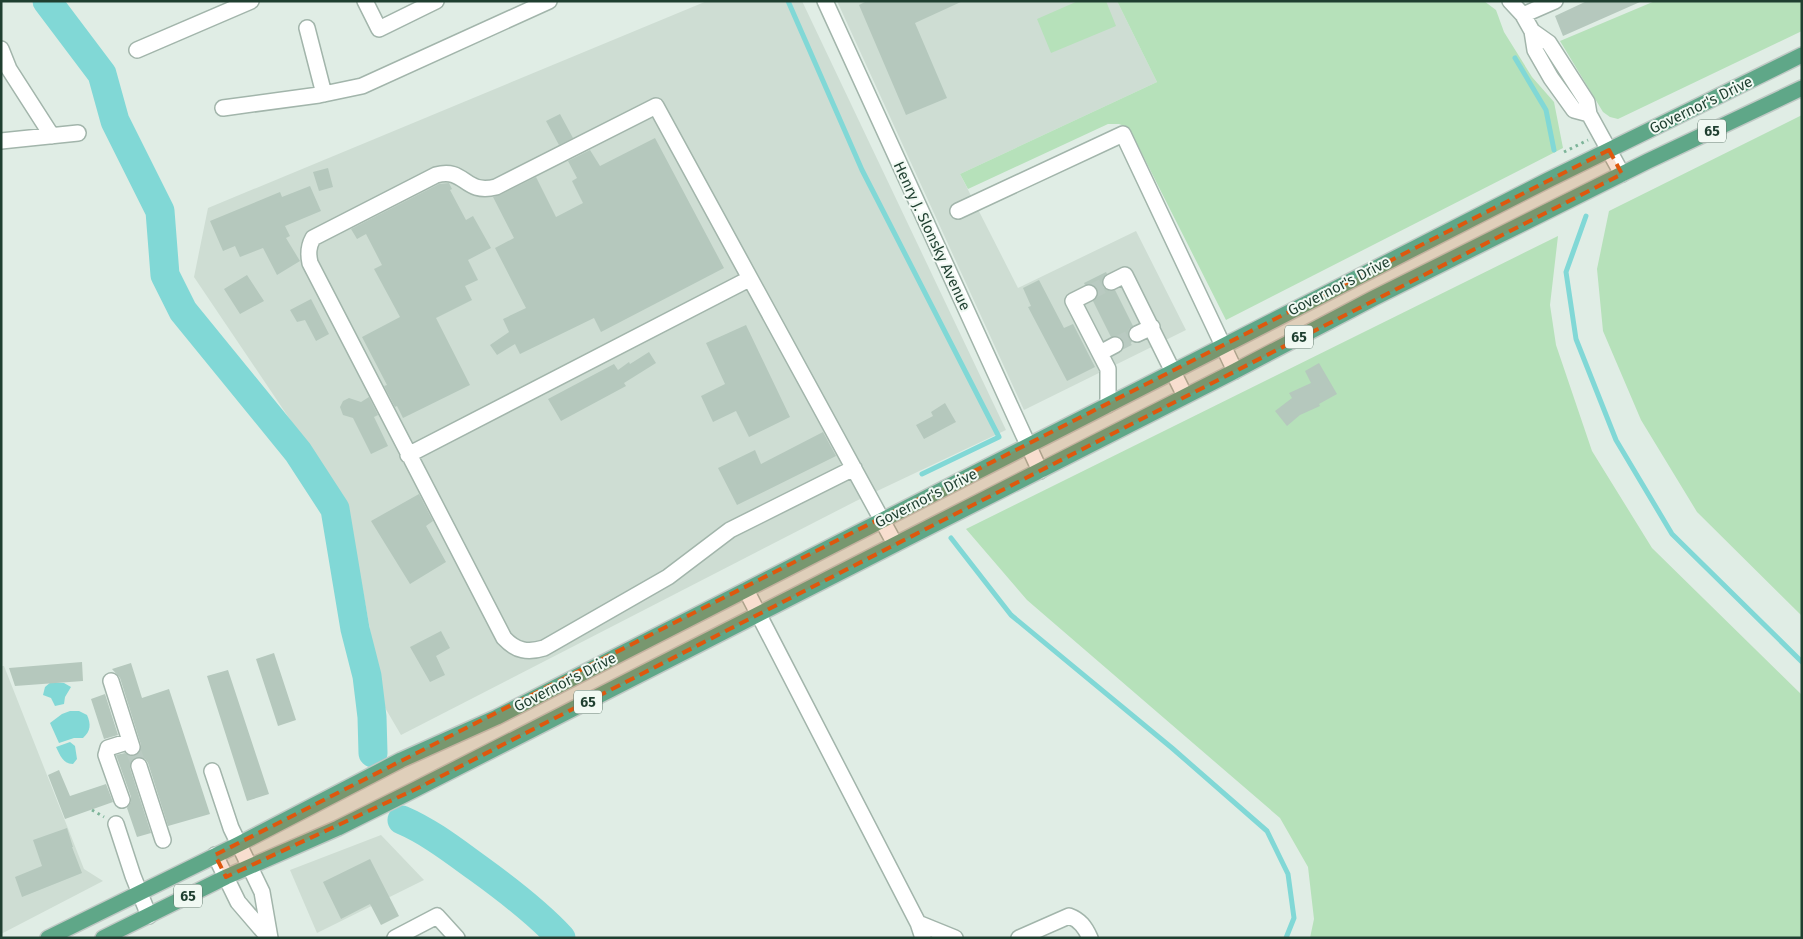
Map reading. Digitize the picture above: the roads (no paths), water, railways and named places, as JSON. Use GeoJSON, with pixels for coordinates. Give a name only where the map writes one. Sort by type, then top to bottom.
{"type":"FeatureCollection","features":[{"type":"Feature","properties":{"kind":"main road","name":"Governor's Drive"},"geometry":{"type":"LineString","coordinates":[[48,938],[239,844],[355,783],[497,717],[883,521],[1223,345],[1802,55]]}},
{"type":"Feature","properties":{"kind":"main road","name":"Governor's Drive"},"geometry":{"type":"LineString","coordinates":[[103,938],[226,877],[370,813],[416,790],[1374,298],[1622,174],[1802,88]]}},
{"type":"Feature","properties":{"kind":"street"},"geometry":{"type":"LineString","coordinates":[[138,50],[251,1]]}},
{"type":"Feature","properties":{"kind":"street"},"geometry":{"type":"LineString","coordinates":[[366,1],[379,29],[436,1]]}},
{"type":"Feature","properties":{"kind":"street"},"geometry":{"type":"LineString","coordinates":[[223,108],[324,94],[362,86],[549,1]]}},
{"type":"Feature","properties":{"kind":"street","name":"Henry J. Slonsky Avenue"},"geometry":{"type":"LineString","coordinates":[[825,1],[1040,471]]}},
{"type":"Feature","properties":{"kind":"street"},"geometry":{"type":"LineString","coordinates":[[1510,1],[1523,15],[1532,31],[1549,43],[1555,52],[1587,102],[1589,114],[1622,174]]}},
{"type":"Feature","properties":{"kind":"street"},"geometry":{"type":"LineString","coordinates":[[1523,15],[1555,1]]}},
{"type":"Feature","properties":{"kind":"street"},"geometry":{"type":"LineString","coordinates":[[307,28],[324,94]]}},
{"type":"Feature","properties":{"kind":"street"},"geometry":{"type":"LineString","coordinates":[[1,49],[5,69],[52,136]]}},
{"type":"Feature","properties":{"kind":"street"},"geometry":{"type":"LineString","coordinates":[[854,468],[730,530],[668,577],[544,648],[535,651],[512,647],[504,638],[315,272],[308,255],[310,243],[313,238],[436,175],[447,172],[460,176],[469,185],[474,187],[488,189],[496,187],[656,106],[749,279],[854,468],[895,544]]}},
{"type":"Feature","properties":{"kind":"street"},"geometry":{"type":"LineString","coordinates":[[1,141],[78,133]]}},
{"type":"Feature","properties":{"kind":"street"},"geometry":{"type":"LineString","coordinates":[[958,211],[1123,134],[1235,371]]}},
{"type":"Feature","properties":{"kind":"street"},"geometry":{"type":"LineString","coordinates":[[1111,282],[1125,275],[1186,396]]}},
{"type":"Feature","properties":{"kind":"street"},"geometry":{"type":"LineString","coordinates":[[408,454],[749,279]]}},
{"type":"Feature","properties":{"kind":"street"},"geometry":{"type":"LineString","coordinates":[[1089,293],[1073,301],[1108,369],[1108,405]]}},
{"type":"Feature","properties":{"kind":"street"},"geometry":{"type":"LineString","coordinates":[[1137,334],[1152,327]]}},
{"type":"Feature","properties":{"kind":"street"},"geometry":{"type":"LineString","coordinates":[[1100,353],[1115,345]]}},
{"type":"Feature","properties":{"kind":"street"},"geometry":{"type":"LineString","coordinates":[[746,590],[918,923],[923,938]]}},
{"type":"Feature","properties":{"kind":"street"},"geometry":{"type":"LineString","coordinates":[[110,681],[131,744],[108,748],[106,755],[122,800]]}},
{"type":"Feature","properties":{"kind":"street"},"geometry":{"type":"LineString","coordinates":[[139,766],[163,840]]}},
{"type":"Feature","properties":{"kind":"street"},"geometry":{"type":"LineString","coordinates":[[212,771],[231,828],[262,892],[270,938]]}},
{"type":"Feature","properties":{"kind":"street"},"geometry":{"type":"LineString","coordinates":[[116,824],[133,876],[149,916]]}},
{"type":"Feature","properties":{"kind":"street"},"geometry":{"type":"LineString","coordinates":[[215,855],[239,903],[270,938]]}},
{"type":"Feature","properties":{"kind":"street"},"geometry":{"type":"LineString","coordinates":[[395,938],[437,916],[456,938]]}},
{"type":"Feature","properties":{"kind":"street"},"geometry":{"type":"LineString","coordinates":[[1019,938],[1069,916],[1078,919],[1085,927],[1090,938]]}},
{"type":"Feature","properties":{"kind":"street"},"geometry":{"type":"LineString","coordinates":[[918,923],[954,938]]}},
{"type":"Feature","properties":{"kind":"water"},"geometry":{"type":"Polygon","coordinates":[[[51,682],[64,683],[71,687],[65,697],[64,704],[55,706],[51,698],[43,695],[45,687],[51,682]]]}},
{"type":"Feature","properties":{"kind":"water"},"geometry":{"type":"Polygon","coordinates":[[[70,711],[79,711],[87,715],[90,724],[89,730],[83,738],[74,738],[59,743],[50,723],[62,714],[70,711]]]}},
{"type":"Feature","properties":{"kind":"water"},"geometry":{"type":"Polygon","coordinates":[[[70,742],[75,746],[77,759],[73,764],[64,761],[56,747],[70,742]]]}},
{"type":"Feature","properties":{"kind":"waterway"},"geometry":{"type":"LineString","coordinates":[[47,1],[102,74],[115,121],[160,211],[165,275],[183,311],[298,452],[335,509],[355,629],[367,676],[372,717],[373,753]]}},
{"type":"Feature","properties":{"kind":"waterway"},"geometry":{"type":"LineString","coordinates":[[788,1],[862,170],[999,437],[922,474]]}},
{"type":"Feature","properties":{"kind":"waterway"},"geometry":{"type":"LineString","coordinates":[[1515,58],[1546,110],[1554,150]]}},
{"type":"Feature","properties":{"kind":"waterway"},"geometry":{"type":"LineString","coordinates":[[1586,216],[1566,272],[1576,339],[1616,440],[1672,534],[1802,662]]}},
{"type":"Feature","properties":{"kind":"waterway"},"geometry":{"type":"LineString","coordinates":[[951,538],[1011,615],[1172,748],[1267,831],[1288,874],[1294,918],[1286,938]]}},
{"type":"Feature","properties":{"kind":"waterway"},"geometry":{"type":"LineString","coordinates":[[402,820],[432,836],[490,877],[532,910],[561,938]]}},
{"type":"Feature","properties":{"kind":"tunnel"},"geometry":{"type":"LineString","coordinates":[[1089,293],[1111,282]]}},
{"type":"Feature","properties":{"kind":"tunnel"},"geometry":{"type":"LineString","coordinates":[[1115,345],[1137,334]]}},
{"type":"Feature","properties":{"kind":"tunnel"},"geometry":{"type":"LineString","coordinates":[[132,747],[139,766]]}}]}
